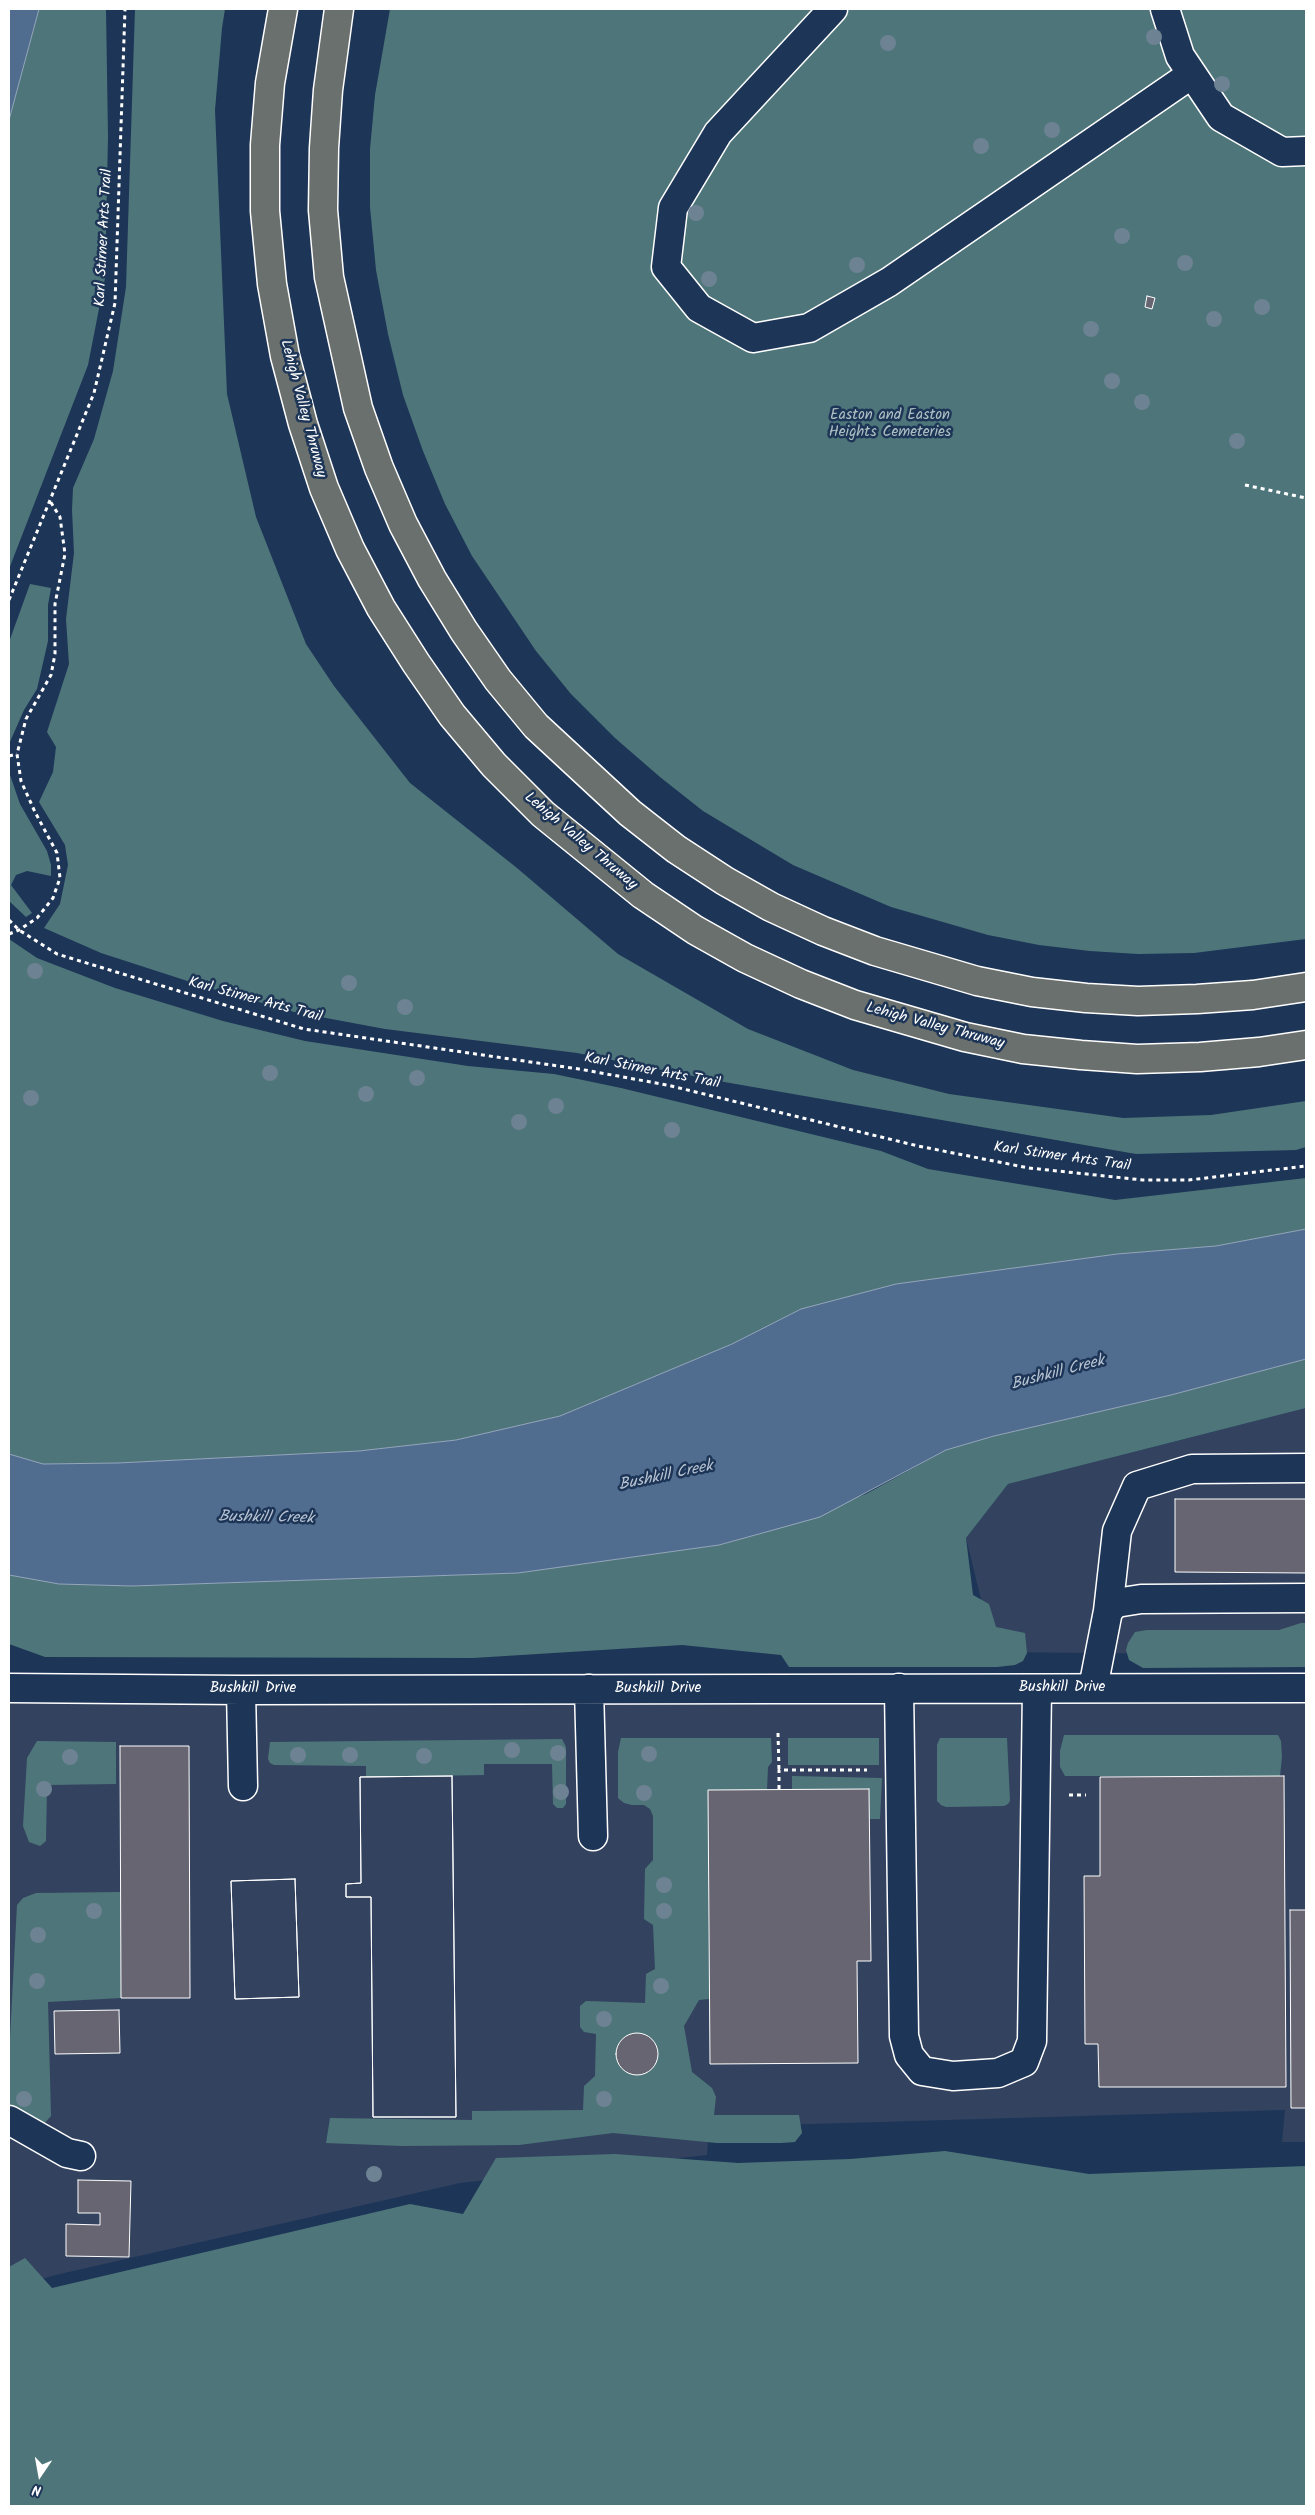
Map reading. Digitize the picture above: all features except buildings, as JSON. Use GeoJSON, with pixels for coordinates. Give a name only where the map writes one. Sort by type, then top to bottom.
{"type":"FeatureCollection","features":[{"type":"Feature","properties":{"kind":"highway","name":"Lehigh Valley Thruway"},"geometry":{"type":"LineString","coordinates":[[283,9],[270,83],[266,145],[265,211],[272,284],[285,356],[303,424],[331,506],[350,549],[381,608],[452,715],[501,772],[543,814],[593,857],[643,896],[695,930],[745,958],[855,1006],[965,1038],[1023,1049],[1081,1055],[1137,1059],[1200,1057],[1259,1052],[1306,1045]]}},
{"type":"Feature","properties":{"kind":"highway"},"geometry":{"type":"LineString","coordinates":[[339,9],[328,90],[324,148],[323,210],[329,277],[358,408],[382,476],[403,524],[432,579],[464,632],[498,680],[536,726],[630,813],[676,849],[771,907],[875,951],[977,981],[1032,992],[1086,998],[1138,1001],[1197,999],[1253,995],[1306,987]]}},
{"type":"Feature","properties":{"kind":"street"},"geometry":{"type":"LineString","coordinates":[[834,9],[718,133],[673,208],[666,267],[699,308],[753,338],[809,328],[889,282],[1192,74]]}},
{"type":"Feature","properties":{"kind":"street"},"geometry":{"type":"LineString","coordinates":[[1165,9],[1180,56],[1221,117],[1282,152],[1306,152]]}},
{"type":"Feature","properties":{"kind":"street"},"geometry":{"type":"LineString","coordinates":[[1093,1688],[1108,1611],[1118,1531],[1137,1486],[1192,1469],[1306,1468]]}},
{"type":"Feature","properties":{"kind":"street"},"geometry":{"type":"LineString","coordinates":[[1108,1611],[1116,1603],[1140,1599],[1306,1598]]}},
{"type":"Feature","properties":{"kind":"street","name":"Bushkill Drive"},"geometry":{"type":"LineString","coordinates":[[9,1688],[241,1690],[1306,1688]]}},
{"type":"Feature","properties":{"kind":"street"},"geometry":{"type":"LineString","coordinates":[[899,1688],[904,2036],[909,2055],[922,2071],[953,2076],[998,2074],[1024,2062],[1032,2042],[1037,1689]]}},
{"type":"Feature","properties":{"kind":"street"},"geometry":{"type":"LineString","coordinates":[[590,1689],[593,1836]]}},
{"type":"Feature","properties":{"kind":"street"},"geometry":{"type":"LineString","coordinates":[[241,1690],[243,1786]]}},
{"type":"Feature","properties":{"kind":"street"},"geometry":{"type":"LineString","coordinates":[[9,2120],[67,2153],[81,2156]]}},
{"type":"Feature","properties":{"kind":"path","name":"Karl Stirner Arts Trail"},"geometry":{"type":"LineString","coordinates":[[9,600],[94,393],[115,303],[125,9]]}},
{"type":"Feature","properties":{"kind":"path"},"geometry":{"type":"LineString","coordinates":[[1245,485],[1306,498]]}},
{"type":"Feature","properties":{"kind":"path"},"geometry":{"type":"LineString","coordinates":[[9,934],[37,918],[53,898],[60,878],[57,853],[35,812],[22,781],[18,754],[26,718],[51,674],[55,654],[56,604],[65,554],[60,517],[50,501]]}},
{"type":"Feature","properties":{"kind":"path"},"geometry":{"type":"LineString","coordinates":[[9,756],[18,754]]}},
{"type":"Feature","properties":{"kind":"path","name":"Karl Stirner Arts Trail"},"geometry":{"type":"LineString","coordinates":[[9,920],[19,930],[57,954],[304,1029],[578,1069],[666,1085],[918,1146],[1029,1168],[1143,1180],[1180,1180],[1270,1172],[1306,1166]]}},
{"type":"Feature","properties":{"kind":"path"},"geometry":{"type":"LineString","coordinates":[[778,1732],[779,1789]]}},
{"type":"Feature","properties":{"kind":"path"},"geometry":{"type":"LineString","coordinates":[[779,1770],[900,1770]]}},
{"type":"Feature","properties":{"kind":"shaded area"},"geometry":{"type":"Polygon","coordinates":[[[1306,1408],[1306,1655],[994,1652],[966,1538],[1008,1484],[1306,1408]]]}},
{"type":"Feature","properties":{"kind":"shaded area"},"geometry":{"type":"Polygon","coordinates":[[[9,1683],[1292,1688],[1292,1703],[1306,1704],[1306,2142],[1282,2142],[1285,2110],[709,2127],[707,2155],[460,2183],[60,2274],[30,2282],[9,2291],[9,1683]]]}},
{"type":"Feature","properties":{"kind":"green space"},"geometry":{"type":"Polygon","coordinates":[[[39,9],[106,9],[108,137],[105,278],[88,365],[9,569],[9,120],[39,9]]]}},
{"type":"Feature","properties":{"kind":"green space"},"geometry":{"type":"Polygon","coordinates":[[[135,9],[225,9],[215,110],[227,394],[256,517],[306,644],[334,686],[410,783],[517,868],[618,954],[748,1029],[853,1070],[949,1094],[1123,1118],[1211,1115],[1306,1101],[1306,1147],[1296,1150],[1136,1154],[713,1080],[577,1053],[385,1029],[294,1012],[206,987],[101,953],[44,928],[60,904],[68,865],[65,845],[39,802],[53,772],[56,747],[47,732],[69,664],[66,619],[74,553],[73,488],[94,439],[113,371],[126,287],[135,9]]]}},
{"type":"Feature","properties":{"kind":"green space","name":"Easton and Easton Heights Cemeteries"},"geometry":{"type":"Polygon","coordinates":[[[390,9],[1306,9],[1306,939],[1194,953],[1138,954],[1090,951],[1039,945],[988,935],[891,907],[793,865],[703,811],[615,738],[571,694],[536,651],[472,556],[445,504],[403,395],[388,334],[376,270],[370,207],[370,149],[375,95],[390,9]]]}},
{"type":"Feature","properties":{"kind":"green space"},"geometry":{"type":"Polygon","coordinates":[[[30,584],[51,588],[48,605],[48,641],[37,689],[24,710],[9,744],[9,642],[30,584]]]}},
{"type":"Feature","properties":{"kind":"green space"},"geometry":{"type":"Polygon","coordinates":[[[9,772],[20,804],[47,851],[51,865],[51,876],[27,871],[16,875],[11,885],[32,913],[26,917],[9,901],[9,772]]]}},
{"type":"Feature","properties":{"kind":"green space"},"geometry":{"type":"Polygon","coordinates":[[[9,939],[37,958],[115,988],[223,1021],[305,1041],[468,1066],[554,1074],[621,1088],[881,1151],[928,1169],[1115,1200],[1306,1178],[1306,1229],[1216,1246],[1117,1254],[896,1284],[801,1309],[732,1344],[560,1416],[456,1440],[359,1451],[118,1463],[43,1464],[9,1454],[9,939]]]}},
{"type":"Feature","properties":{"kind":"green space"},"geometry":{"type":"Polygon","coordinates":[[[1306,1359],[1306,1408],[1008,1484],[966,1538],[973,1595],[989,1604],[996,1627],[1025,1633],[1027,1653],[1023,1661],[1015,1665],[997,1667],[789,1667],[781,1655],[682,1645],[473,1658],[45,1657],[9,1644],[9,1575],[59,1584],[132,1586],[517,1573],[719,1545],[766,1532],[866,1494],[946,1450],[994,1436],[1171,1395],[1306,1359]]]}},
{"type":"Feature","properties":{"kind":"green space"},"geometry":{"type":"Polygon","coordinates":[[[1306,1623],[1306,1667],[1143,1668],[1129,1660],[1126,1650],[1135,1632],[1147,1630],[1279,1630],[1306,1623]]]}},
{"type":"Feature","properties":{"kind":"green space"},"geometry":{"type":"Polygon","coordinates":[[[1064,1735],[1278,1735],[1281,1741],[1282,1757],[1280,1776],[1065,1776],[1060,1767],[1060,1751],[1064,1735]]]}},
{"type":"Feature","properties":{"kind":"green space"},"geometry":{"type":"Polygon","coordinates":[[[621,1738],[771,1738],[772,1762],[768,1767],[767,1790],[708,1791],[709,1999],[699,2000],[684,2026],[692,2072],[712,2088],[716,2097],[714,2115],[799,2115],[802,2133],[795,2142],[781,2143],[717,2143],[613,2133],[519,2145],[402,2146],[326,2143],[330,2118],[472,2120],[472,2111],[583,2110],[584,2086],[595,2076],[596,2034],[584,2032],[580,2027],[580,2006],[586,2001],[645,2003],[646,1974],[655,1969],[653,1925],[644,1919],[645,1869],[653,1860],[653,1816],[650,1809],[644,1805],[624,1803],[618,1798],[618,1752],[621,1738]]]}},
{"type":"Feature","properties":{"kind":"green space"},"geometry":{"type":"Polygon","coordinates":[[[788,1738],[879,1738],[879,1765],[788,1765],[788,1738]]]}},
{"type":"Feature","properties":{"kind":"green space"},"geometry":{"type":"Polygon","coordinates":[[[940,1738],[1007,1738],[1010,1801],[1008,1804],[1004,1806],[946,1807],[941,1805],[937,1801],[937,1745],[940,1738]]]}},
{"type":"Feature","properties":{"kind":"green space"},"geometry":{"type":"Polygon","coordinates":[[[562,1739],[566,1747],[566,1804],[563,1808],[557,1808],[553,1804],[552,1764],[484,1764],[484,1775],[366,1777],[366,1766],[274,1765],[268,1759],[270,1742],[562,1739]]]}},
{"type":"Feature","properties":{"kind":"green space"},"geometry":{"type":"Polygon","coordinates":[[[37,1741],[116,1742],[116,1784],[47,1785],[46,1841],[40,1846],[29,1842],[23,1826],[27,1758],[37,1741]]]}},
{"type":"Feature","properties":{"kind":"green space"},"geometry":{"type":"Polygon","coordinates":[[[792,1776],[882,1778],[880,1819],[869,1819],[869,1789],[792,1789],[792,1776]]]}},
{"type":"Feature","properties":{"kind":"green space"},"geometry":{"type":"Polygon","coordinates":[[[120,1892],[121,1998],[48,2002],[51,2116],[42,2126],[9,2106],[9,2057],[17,1905],[23,1898],[36,1893],[120,1892]]]}},
{"type":"Feature","properties":{"kind":"green space"},"geometry":{"type":"Polygon","coordinates":[[[945,2151],[1089,2174],[1306,2166],[1306,2506],[9,2506],[9,2267],[25,2258],[52,2288],[410,2204],[463,2214],[496,2158],[615,2154],[738,2163],[850,2159],[945,2151]]]}},
{"type":"Feature","properties":{"kind":"water"},"geometry":{"type":"Polygon","coordinates":[[[9,9],[39,9],[9,120],[9,9]]]}},
{"type":"Feature","properties":{"kind":"water","name":"Bushkill Creek"},"geometry":{"type":"Polygon","coordinates":[[[1306,1229],[1306,1359],[1171,1395],[994,1436],[946,1450],[820,1517],[719,1545],[518,1573],[132,1586],[59,1584],[9,1575],[9,1454],[43,1464],[118,1463],[359,1451],[456,1440],[560,1416],[732,1344],[801,1309],[896,1284],[1117,1254],[1216,1246],[1306,1229]]]}}]}
